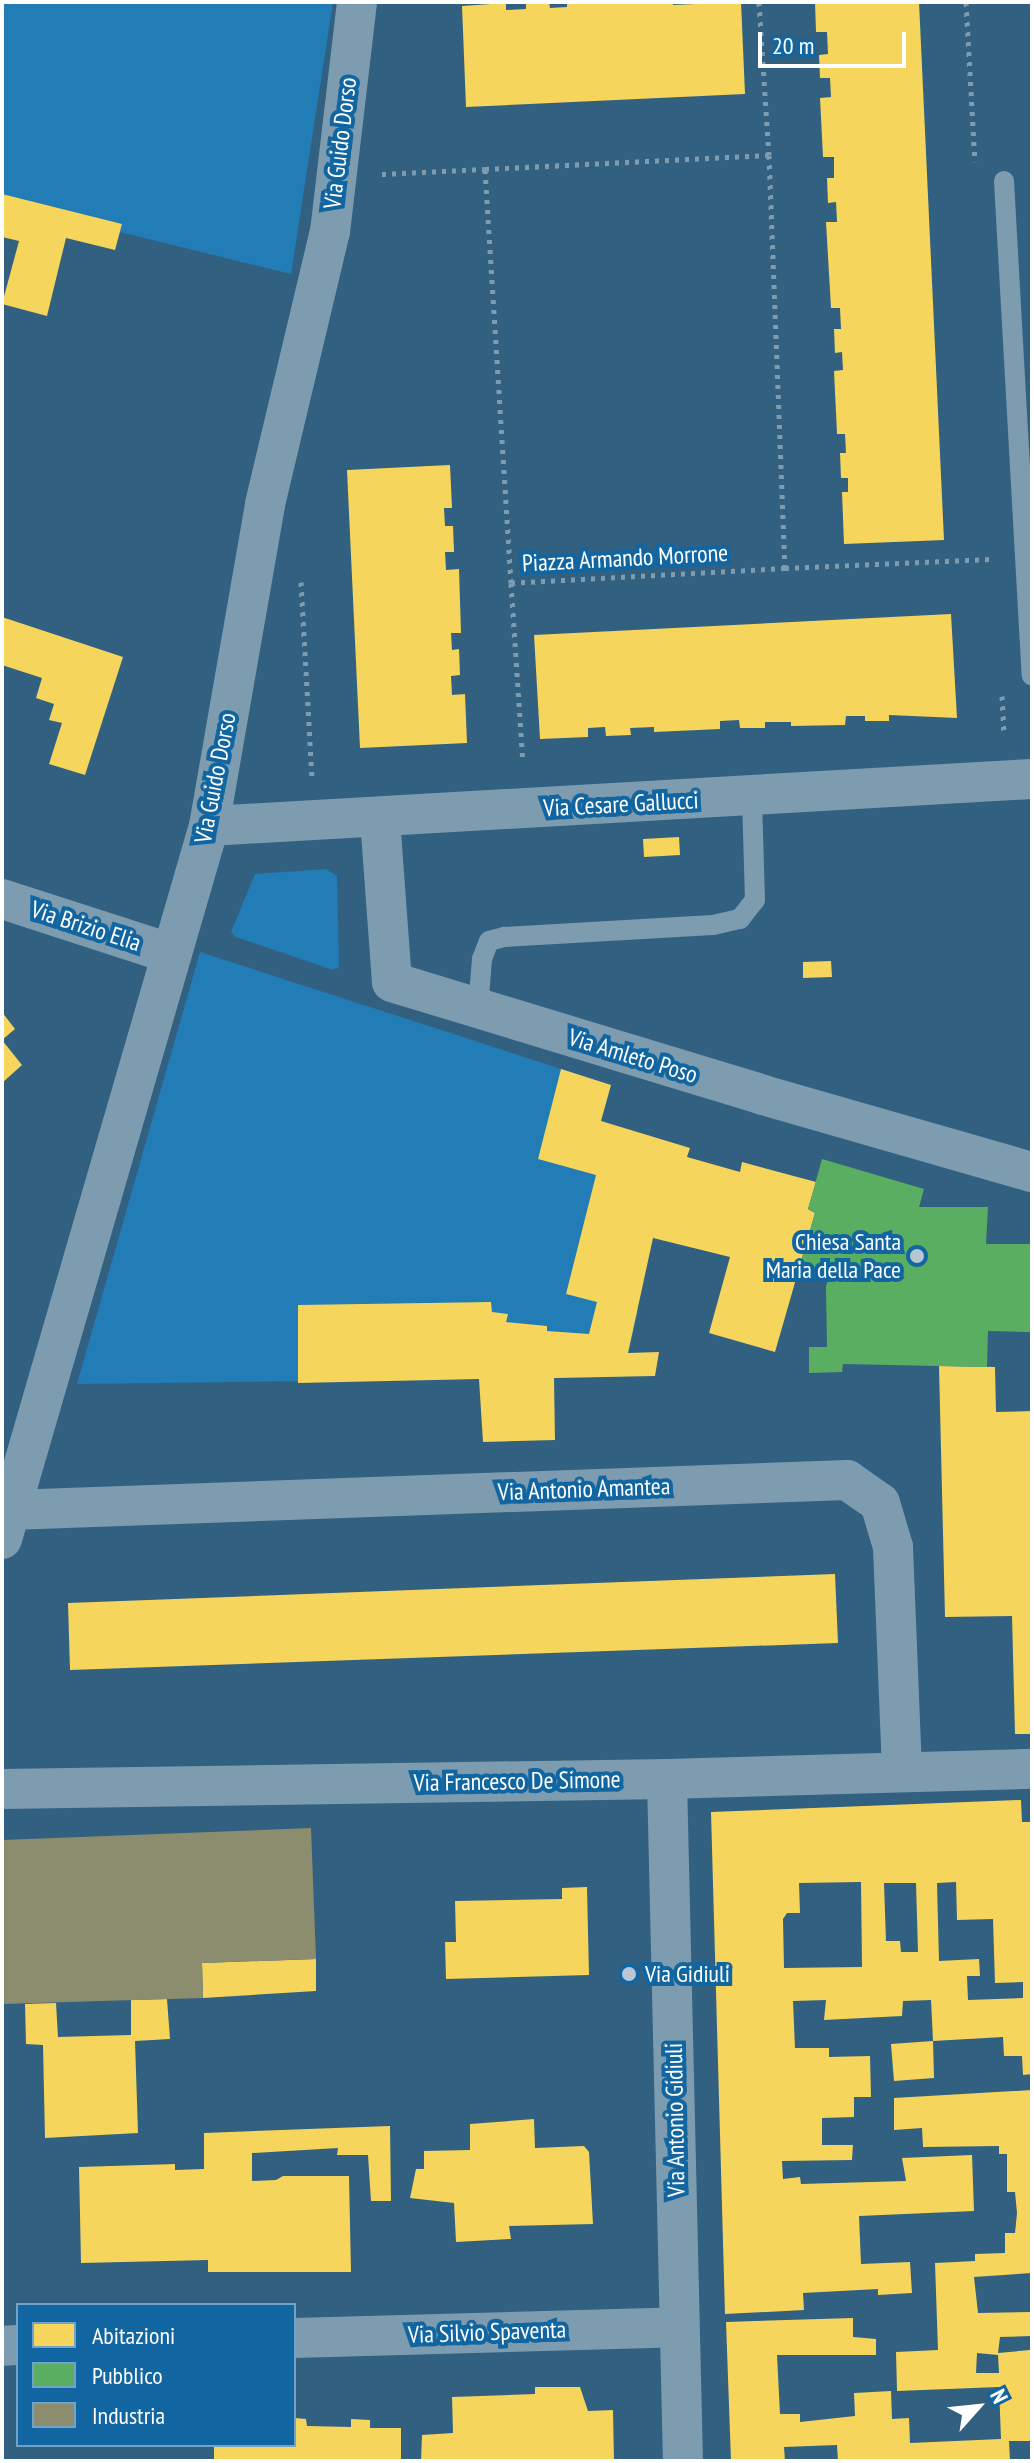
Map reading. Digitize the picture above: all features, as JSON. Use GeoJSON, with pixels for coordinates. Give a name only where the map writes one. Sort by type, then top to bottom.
{"type":"FeatureCollection","features":[{"type":"Feature","properties":{"kind":"street","name":"Via Guido Dorso"},"geometry":{"type":"LineString","coordinates":[[6,1524],[169,953],[209,826],[265,504],[330,232],[357,2]]}},
{"type":"Feature","properties":{"kind":"street","name":"Via Cesare Gallucci"},"geometry":{"type":"LineString","coordinates":[[209,826],[380,819],[1032,779]]}},
{"type":"Feature","properties":{"kind":"street","name":"Via Amleto Poso"},"geometry":{"type":"LineString","coordinates":[[380,819],[392,982],[1032,1172]]}},
{"type":"Feature","properties":{"kind":"street","name":"Via Brizio Elia"},"geometry":{"type":"LineString","coordinates":[[2,899],[169,953]]}},
{"type":"Feature","properties":{"kind":"street","name":"Via Antonio Amantea"},"geometry":{"type":"LineString","coordinates":[[6,1524],[847,1480],[880,1503],[893,1547],[902,1772]]}},
{"type":"Feature","properties":{"kind":"street","name":"Via Francesco De Simone"},"geometry":{"type":"LineString","coordinates":[[2,1789],[667,1779],[1032,1769]]}},
{"type":"Feature","properties":{"kind":"street","name":"Via Antonio Gidiuli"},"geometry":{"type":"LineString","coordinates":[[667,1779],[683,2461]]}},
{"type":"Feature","properties":{"kind":"street","name":"Via Silvio Spaventa"},"geometry":{"type":"LineString","coordinates":[[296,2338],[679,2327]]}},
{"type":"Feature","properties":{"kind":"lane"},"geometry":{"type":"LineString","coordinates":[[1004,181],[1032,675]]}},
{"type":"Feature","properties":{"kind":"lane"},"geometry":{"type":"LineString","coordinates":[[478,1009],[482,959],[489,941],[504,937],[713,925],[740,919],[755,900],[752,796]]}},
{"type":"Feature","properties":{"kind":"path"},"geometry":{"type":"LineString","coordinates":[[759,2],[769,155],[785,568]]}},
{"type":"Feature","properties":{"kind":"path"},"geometry":{"type":"LineString","coordinates":[[966,2],[976,177]]}},
{"type":"Feature","properties":{"kind":"path"},"geometry":{"type":"LineString","coordinates":[[337,177],[769,155]]}},
{"type":"Feature","properties":{"kind":"path","name":"Piazza Armando Morrone"},"geometry":{"type":"LineString","coordinates":[[485,169],[511,583],[996,559]]}},
{"type":"Feature","properties":{"kind":"path"},"geometry":{"type":"LineString","coordinates":[[300,576],[313,782]]}},
{"type":"Feature","properties":{"kind":"path"},"geometry":{"type":"LineString","coordinates":[[511,583],[523,771]]}},
{"type":"Feature","properties":{"kind":"path"},"geometry":{"type":"LineString","coordinates":[[998,745],[1004,734],[1002,686]]}},
{"type":"Feature","properties":{"kind":"shaded area"},"geometry":{"type":"Polygon","coordinates":[[[2,2],[333,2],[291,274],[2,203],[2,2]]]}},
{"type":"Feature","properties":{"kind":"shaded area"},"geometry":{"type":"Polygon","coordinates":[[[326,869],[337,876],[339,967],[333,970],[236,937],[231,932],[255,874],[326,869]]]}},
{"type":"Feature","properties":{"kind":"shaded area"},"geometry":{"type":"Polygon","coordinates":[[[200,952],[611,1085],[601,1120],[609,1124],[566,1294],[638,1310],[623,1377],[77,1384],[200,952]]]}},
{"type":"Feature","properties":{"kind":"building: Abitazioni"},"geometry":{"type":"Polygon","coordinates":[[[526,2],[549,2],[550,8],[567,7],[567,2],[673,2],[673,5],[741,2],[745,94],[466,107],[462,6],[506,3],[506,10],[526,9],[526,2]]]}},
{"type":"Feature","properties":{"kind":"building: Abitazioni"},"geometry":{"type":"Polygon","coordinates":[[[815,2],[919,2],[944,540],[844,544],[842,492],[848,492],[848,478],[841,478],[840,453],[846,453],[845,434],[837,434],[834,371],[843,370],[842,352],[835,353],[834,329],[841,329],[840,308],[831,308],[826,222],[837,222],[836,202],[828,203],[827,178],[834,178],[834,157],[823,157],[820,98],[831,97],[830,78],[820,78],[819,55],[828,54],[827,32],[816,32],[815,2]]]}},
{"type":"Feature","properties":{"kind":"building: Abitazioni"},"geometry":{"type":"Polygon","coordinates":[[[2,194],[122,224],[115,250],[66,238],[47,316],[2,304],[19,241],[2,237],[2,194]]]}},
{"type":"Feature","properties":{"kind":"building: Abitazioni"},"geometry":{"type":"Polygon","coordinates":[[[450,465],[452,508],[444,508],[445,526],[453,526],[454,552],[445,552],[446,570],[459,569],[461,633],[451,633],[452,650],[459,649],[460,675],[451,676],[452,695],[465,694],[467,743],[360,748],[347,470],[450,465]]]}},
{"type":"Feature","properties":{"kind":"building: Abitazioni"},"geometry":{"type":"Polygon","coordinates":[[[951,614],[957,718],[889,715],[889,721],[865,721],[865,716],[846,716],[845,725],[791,726],[791,722],[765,722],[765,728],[740,728],[739,720],[720,721],[720,729],[654,732],[654,727],[630,728],[631,735],[606,736],[605,727],[588,728],[588,737],[540,739],[534,635],[951,614]]]}},
{"type":"Feature","properties":{"kind":"building: Abitazioni"},"geometry":{"type":"Polygon","coordinates":[[[2,617],[123,657],[85,775],[49,764],[62,723],[49,720],[54,704],[36,698],[42,678],[2,665],[2,617]]]}},
{"type":"Feature","properties":{"kind":"building: Abitazioni"},"geometry":{"type":"Polygon","coordinates":[[[679,837],[680,855],[644,857],[643,839],[679,837]]]}},
{"type":"Feature","properties":{"kind":"building: Abitazioni"},"geometry":{"type":"Polygon","coordinates":[[[831,961],[832,977],[803,978],[803,962],[831,961]]]}},
{"type":"Feature","properties":{"kind":"building: Abitazioni"},"geometry":{"type":"Polygon","coordinates":[[[2,1012],[15,1029],[2,1040],[2,1012]]]}},
{"type":"Feature","properties":{"kind":"building: Abitazioni"},"geometry":{"type":"Polygon","coordinates":[[[2,1040],[22,1065],[2,1083],[2,1040]]]}},
{"type":"Feature","properties":{"kind":"building: Abitazioni"},"geometry":{"type":"Polygon","coordinates":[[[561,1069],[611,1085],[601,1121],[690,1148],[687,1157],[740,1172],[742,1162],[816,1182],[808,1209],[815,1213],[775,1352],[709,1333],[730,1257],[653,1238],[628,1353],[659,1352],[655,1376],[554,1378],[555,1440],[483,1442],[479,1379],[298,1383],[298,1305],[491,1302],[492,1312],[508,1314],[506,1322],[547,1326],[547,1331],[589,1334],[597,1302],[566,1294],[596,1175],[538,1159],[561,1069]]]}},
{"type":"Feature","properties":{"kind":"building: Abitazioni"},"geometry":{"type":"Polygon","coordinates":[[[939,1366],[995,1367],[996,1412],[1032,1411],[1032,1734],[1015,1734],[1012,1616],[945,1617],[939,1366]]]}},
{"type":"Feature","properties":{"kind":"building: Abitazioni"},"geometry":{"type":"Polygon","coordinates":[[[835,1574],[838,1643],[70,1670],[68,1603],[835,1574]]]}},
{"type":"Feature","properties":{"kind":"building: Abitazioni"},"geometry":{"type":"Polygon","coordinates":[[[1021,1800],[1022,1822],[1032,1822],[1032,2074],[1023,2075],[1022,2056],[1004,2056],[1003,2037],[933,2041],[931,2000],[903,2001],[902,2016],[824,2020],[826,2000],[793,2001],[795,2048],[829,2048],[829,2057],[870,2056],[871,2097],[854,2097],[854,2117],[822,2118],[822,2145],[853,2145],[852,2160],[782,2161],[783,2179],[800,2177],[801,2184],[906,2181],[902,2158],[972,2155],[974,2211],[859,2216],[861,2264],[910,2262],[912,2293],[878,2295],[878,2289],[803,2293],[804,2310],[725,2314],[711,1812],[1021,1800]],[[861,1882],[799,1883],[800,1913],[787,1913],[783,1919],[784,1968],[862,1967],[861,1882]],[[956,1882],[937,1883],[939,1961],[979,1959],[980,1976],[967,1976],[968,2000],[1023,1998],[1023,1982],[995,1983],[993,1919],[957,1920],[956,1882]],[[884,1883],[886,1941],[900,1941],[901,1952],[918,1952],[916,1883],[884,1883]]]}},
{"type":"Feature","properties":{"kind":"building: Abitazioni"},"geometry":{"type":"Polygon","coordinates":[[[587,1887],[589,1975],[446,1979],[445,1942],[456,1942],[455,1901],[562,1899],[562,1888],[587,1887]]]}},
{"type":"Feature","properties":{"kind":"building: Abitazioni"},"geometry":{"type":"Polygon","coordinates":[[[316,1959],[316,1991],[203,1998],[202,1963],[316,1959]]]}},
{"type":"Feature","properties":{"kind":"building: Abitazioni"},"geometry":{"type":"Polygon","coordinates":[[[167,1999],[170,2039],[135,2041],[138,2133],[45,2138],[43,2045],[26,2044],[25,2004],[56,2003],[58,2037],[131,2035],[131,2000],[167,1999]]]}},
{"type":"Feature","properties":{"kind":"building: Abitazioni"},"geometry":{"type":"Polygon","coordinates":[[[933,2041],[934,2078],[894,2081],[891,2044],[933,2041]]]}},
{"type":"Feature","properties":{"kind":"building: Abitazioni"},"geometry":{"type":"Polygon","coordinates":[[[1032,2090],[1032,2273],[974,2277],[978,2313],[1032,2312],[1032,2336],[1000,2337],[998,2353],[1030,2350],[1032,2441],[1009,2441],[1010,2461],[838,2461],[837,2445],[784,2447],[785,2461],[731,2461],[726,2322],[853,2318],[853,2337],[876,2339],[876,2355],[777,2355],[780,2414],[800,2414],[800,2422],[855,2416],[854,2393],[891,2391],[892,2419],[909,2418],[910,2443],[1001,2439],[999,2387],[897,2391],[896,2352],[938,2350],[935,2263],[975,2261],[975,2254],[1005,2253],[1005,2233],[1015,2233],[1017,2213],[1015,2192],[1007,2192],[1007,2154],[999,2154],[999,2146],[923,2147],[922,2128],[894,2130],[894,2098],[1032,2090]],[[977,2353],[976,2373],[999,2373],[998,2355],[977,2353]]]}},
{"type":"Feature","properties":{"kind":"building: Abitazioni"},"geometry":{"type":"Polygon","coordinates":[[[534,2119],[535,2148],[584,2146],[589,2152],[593,2224],[509,2226],[511,2239],[456,2242],[454,2203],[410,2198],[416,2169],[424,2169],[424,2151],[470,2150],[470,2124],[534,2119]]]}},
{"type":"Feature","properties":{"kind":"building: Abitazioni"},"geometry":{"type":"Polygon","coordinates":[[[390,2126],[391,2201],[371,2201],[368,2155],[337,2155],[338,2148],[252,2153],[252,2181],[276,2180],[283,2176],[349,2176],[351,2272],[208,2272],[208,2260],[81,2263],[79,2167],[175,2164],[175,2170],[204,2169],[204,2133],[390,2126]]]}},
{"type":"Feature","properties":{"kind":"building: Abitazioni"},"geometry":{"type":"Polygon","coordinates":[[[535,2387],[580,2387],[588,2411],[613,2410],[614,2461],[421,2461],[422,2435],[453,2433],[452,2397],[535,2394],[535,2387]]]}},
{"type":"Feature","properties":{"kind":"building: Abitazioni"},"geometry":{"type":"Polygon","coordinates":[[[296,2418],[306,2419],[307,2426],[351,2427],[351,2419],[370,2420],[370,2428],[401,2428],[401,2461],[214,2461],[214,2447],[296,2447],[296,2418]]]}},
{"type":"Feature","properties":{"kind":"building: Pubblico","name":"Chiesa Santa Maria della Pace"},"geometry":{"type":"Polygon","coordinates":[[[822,1159],[924,1189],[919,1207],[988,1207],[986,1244],[1032,1244],[1032,1332],[988,1331],[987,1367],[843,1364],[842,1372],[809,1373],[809,1347],[827,1347],[826,1287],[829,1275],[799,1267],[815,1213],[808,1209],[822,1159]]]}},
{"type":"Feature","properties":{"kind":"building: Industria"},"geometry":{"type":"Polygon","coordinates":[[[311,1828],[316,1959],[202,1963],[203,1998],[2,2004],[2,1840],[311,1828]]]}},
{"type":"Feature","properties":{"kind":"place","name":"Chiesa Santa Maria della Pace"},"geometry":{"type":"Point","coordinates":[917,1256]}},
{"type":"Feature","properties":{"kind":"place","name":"Via Gidiuli"},"geometry":{"type":"Point","coordinates":[629,1974]}}]}
